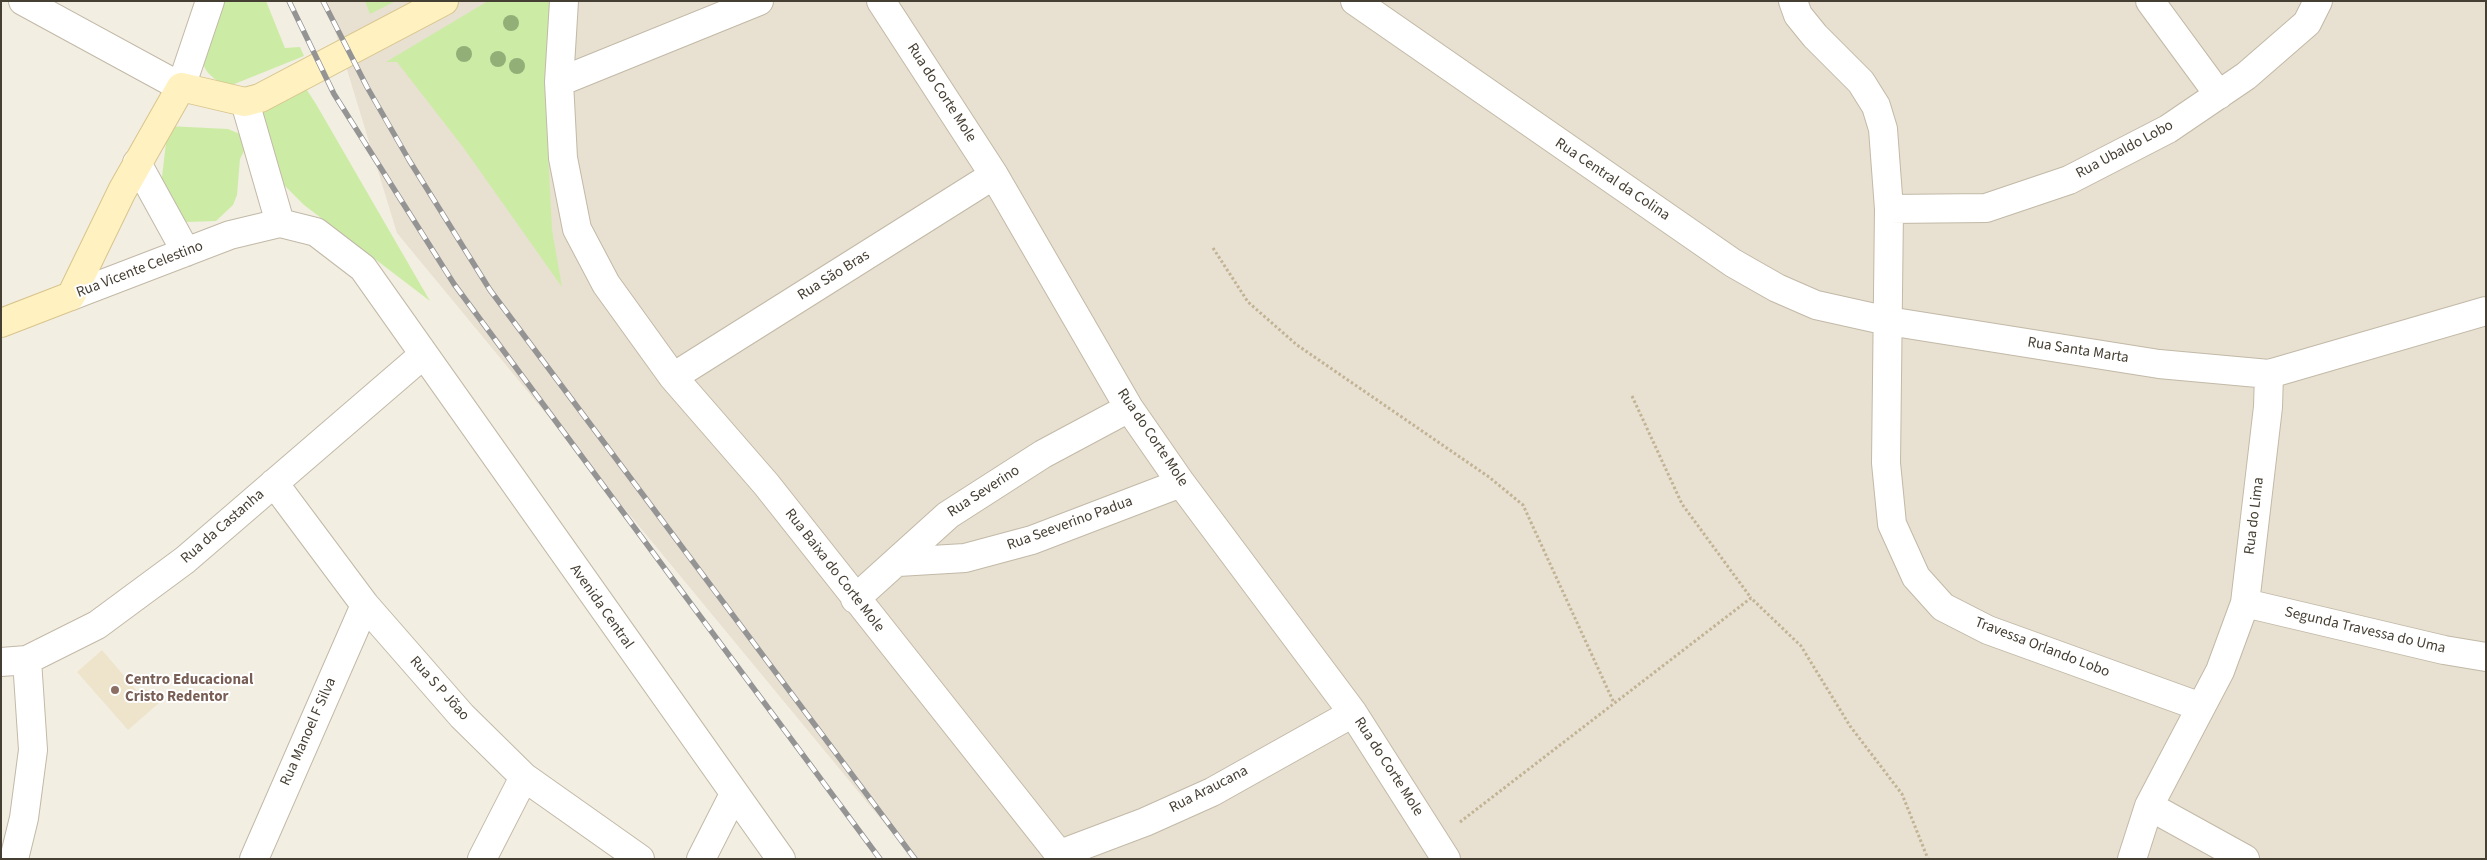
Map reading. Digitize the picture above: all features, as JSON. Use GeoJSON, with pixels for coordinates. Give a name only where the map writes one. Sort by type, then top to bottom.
{"type":"FeatureCollection","features":[{"type":"Feature","properties":{"kind":"street"},"geometry":{"type":"LineString","coordinates":[[23,1],[58,18],[181,87],[245,102],[281,88],[444,1]]}},
{"type":"Feature","properties":{"kind":"street"},"geometry":{"type":"LineString","coordinates":[[71,296],[137,163],[181,87],[210,1]]}},
{"type":"Feature","properties":{"kind":"street","name":"Rua Baixa do Corte Mole"},"geometry":{"type":"LineString","coordinates":[[564,1],[558,82],[563,158],[577,229],[606,284],[673,378],[766,484],[1061,856]]}},
{"type":"Feature","properties":{"kind":"street"},"geometry":{"type":"LineString","coordinates":[[558,82],[759,1]]}},
{"type":"Feature","properties":{"kind":"street","name":"Rua do Corte Mole"},"geometry":{"type":"LineString","coordinates":[[881,1],[994,175],[1129,408],[1181,483],[1353,713],[1441,850]]}},
{"type":"Feature","properties":{"kind":"street","name":"Rua Central da Colina"},"geometry":{"type":"LineString","coordinates":[[1355,1],[1733,263],[1777,288],[1816,305],[1888,320]]}},
{"type":"Feature","properties":{"kind":"street","name":"Travessa Orlando Lobo"},"geometry":{"type":"LineString","coordinates":[[1793,1],[1798,15],[1815,36],[1861,82],[1876,106],[1883,129],[1889,209],[1886,463],[1892,524],[1916,577],[1943,607],[1988,630],[2201,707]]}},
{"type":"Feature","properties":{"kind":"street"},"geometry":{"type":"LineString","coordinates":[[2150,1],[2219,95]]}},
{"type":"Feature","properties":{"kind":"street","name":"Rua Ubaldo Lobo"},"geometry":{"type":"LineString","coordinates":[[1889,209],[1986,208],[2069,180],[2168,129],[2246,76],[2307,23],[2318,1]]}},
{"type":"Feature","properties":{"kind":"street"},"geometry":{"type":"LineString","coordinates":[[245,102],[280,223]]}},
{"type":"Feature","properties":{"kind":"street"},"geometry":{"type":"LineString","coordinates":[[137,163],[186,252]]}},
{"type":"Feature","properties":{"kind":"street","name":"Rua São Bras"},"geometry":{"type":"LineString","coordinates":[[673,378],[994,175]]}},
{"type":"Feature","properties":{"kind":"street","name":"Rua Vicente Celestino"},"geometry":{"type":"LineString","coordinates":[[1,324],[246,230],[280,223]]}},
{"type":"Feature","properties":{"kind":"street","name":"Avenida Central"},"geometry":{"type":"LineString","coordinates":[[280,223],[316,232],[363,268],[780,859]]}},
{"type":"Feature","properties":{"kind":"street"},"geometry":{"type":"LineString","coordinates":[[2269,374],[2486,311]]}},
{"type":"Feature","properties":{"kind":"street","name":"Rua Santa Marta"},"geometry":{"type":"LineString","coordinates":[[1888,320],[2159,364],[2269,374]]}},
{"type":"Feature","properties":{"kind":"street","name":"Rua da Castanha"},"geometry":{"type":"LineString","coordinates":[[14,661],[97,625],[185,560],[423,355]]}},
{"type":"Feature","properties":{"kind":"street","name":"Rua do Lima"},"geometry":{"type":"LineString","coordinates":[[2132,859],[2148,806],[2227,655],[2245,603],[2268,406],[2269,374]]}},
{"type":"Feature","properties":{"kind":"street","name":"Rua Severino"},"geometry":{"type":"LineString","coordinates":[[855,598],[898,562],[948,515],[1043,454],[1129,408]]}},
{"type":"Feature","properties":{"kind":"street","name":"Rua Seeverino Padua"},"geometry":{"type":"LineString","coordinates":[[898,562],[965,558],[1032,540],[1181,483]]}},
{"type":"Feature","properties":{"kind":"street","name":"Rua S P Jõao"},"geometry":{"type":"LineString","coordinates":[[274,484],[365,605],[462,716],[524,777],[640,859]]}},
{"type":"Feature","properties":{"kind":"street","name":"Segunda Travessa do Uma"},"geometry":{"type":"LineString","coordinates":[[2245,603],[2444,650],[2486,657]]}},
{"type":"Feature","properties":{"kind":"street","name":"Rua Manoel F Silva"},"geometry":{"type":"LineString","coordinates":[[254,859],[365,605]]}},
{"type":"Feature","properties":{"kind":"street"},"geometry":{"type":"LineString","coordinates":[[14,661],[33,750],[24,818],[14,859]]}},
{"type":"Feature","properties":{"kind":"street","name":"Rua Araucana"},"geometry":{"type":"LineString","coordinates":[[1061,856],[1212,792],[1353,713]]}},
{"type":"Feature","properties":{"kind":"street"},"geometry":{"type":"LineString","coordinates":[[482,859],[524,777]]}},
{"type":"Feature","properties":{"kind":"street"},"geometry":{"type":"LineString","coordinates":[[701,859],[734,794]]}},
{"type":"Feature","properties":{"kind":"street"},"geometry":{"type":"LineString","coordinates":[[2148,806],[2245,859]]}},
{"type":"Feature","properties":{"kind":"path"},"geometry":{"type":"LineString","coordinates":[[1214,248],[1248,302],[1297,345],[1489,477],[1522,505],[1614,703]]}},
{"type":"Feature","properties":{"kind":"path"},"geometry":{"type":"LineString","coordinates":[[1632,396],[1682,504],[1751,598],[1801,646],[1850,726],[1902,794],[1928,859]]}},
{"type":"Feature","properties":{"kind":"path"},"geometry":{"type":"LineString","coordinates":[[1441,850],[1614,703],[1751,598]]}},
{"type":"Feature","properties":{"kind":"shaded area"},"geometry":{"type":"Polygon","coordinates":[[[326,1],[2486,1],[2486,859],[914,859],[397,233],[326,1]]]}},
{"type":"Feature","properties":{"kind":"shaded area","name":"Centro Educacional Cristo Redentor"},"geometry":{"type":"Polygon","coordinates":[[[102,650],[138,692],[146,689],[159,703],[128,730],[77,672],[102,650]]]}},
{"type":"Feature","properties":{"kind":"green space"},"geometry":{"type":"Polygon","coordinates":[[[217,1],[266,1],[285,48],[300,47],[304,56],[227,87],[208,72],[203,60],[203,52],[217,1]]]}},
{"type":"Feature","properties":{"kind":"green space"},"geometry":{"type":"Polygon","coordinates":[[[365,1],[396,1],[370,14],[365,1]]]}},
{"type":"Feature","properties":{"kind":"green space"},"geometry":{"type":"Polygon","coordinates":[[[488,1],[553,1],[547,132],[552,230],[562,287],[463,147],[397,62],[386,62],[488,1]]]}},
{"type":"Feature","properties":{"kind":"green space"},"geometry":{"type":"Polygon","coordinates":[[[303,84],[430,301],[304,205],[273,174],[260,130],[262,112],[303,84]]]}},
{"type":"Feature","properties":{"kind":"green space"},"geometry":{"type":"Polygon","coordinates":[[[168,126],[228,129],[245,136],[246,147],[240,159],[237,195],[233,205],[216,221],[187,222],[173,216],[161,185],[168,126]]]}},
{"type":"Feature","properties":{"kind":"railway"},"geometry":{"type":"LineString","coordinates":[[289,1],[334,94],[454,284],[880,859]]}},
{"type":"Feature","properties":{"kind":"railway"},"geometry":{"type":"LineString","coordinates":[[323,1],[367,87],[409,160],[490,290],[915,859]]}},
{"type":"Feature","properties":{"kind":"place","name":"Centro Educacional Cristo Redentor"},"geometry":{"type":"Point","coordinates":[115,690]}}]}
